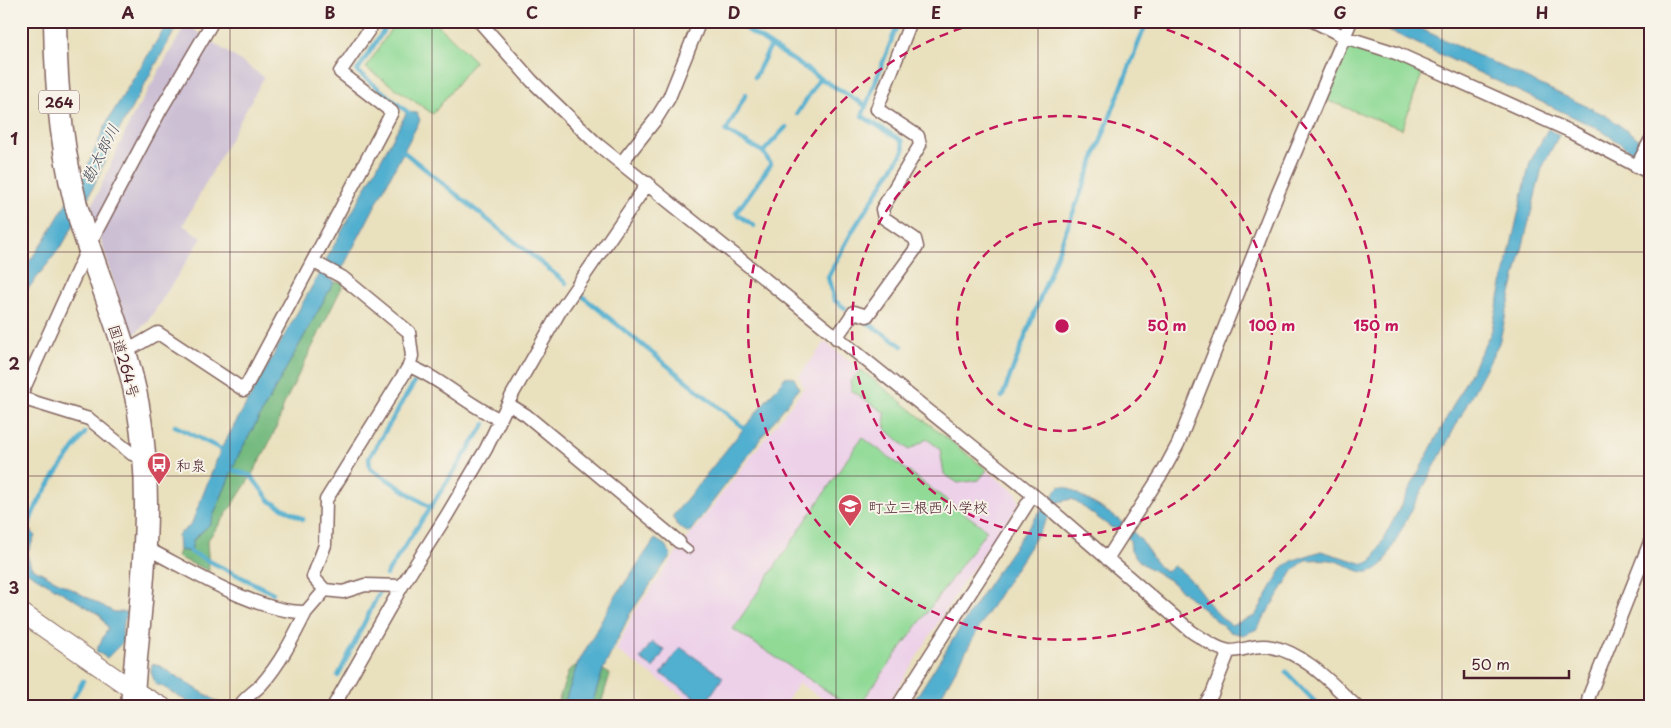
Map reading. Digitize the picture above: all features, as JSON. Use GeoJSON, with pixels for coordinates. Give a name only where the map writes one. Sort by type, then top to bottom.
{"type":"FeatureCollection","features":[{"type":"Feature","properties":{"kind":"highway","name":"国道264号"},"geometry":{"type":"LineString","coordinates":[[55,21],[55,57],[63,142],[70,182],[86,237],[125,352],[138,405],[146,459],[148,501],[146,548],[132,698]]}},
{"type":"Feature","properties":{"kind":"street"},"geometry":{"type":"LineString","coordinates":[[146,459],[132,454],[89,419],[21,397],[86,237],[213,21]]}},
{"type":"Feature","properties":{"kind":"street"},"geometry":{"type":"LineString","coordinates":[[125,352],[158,333],[244,390],[314,262],[392,112],[340,72],[375,21]]}},
{"type":"Feature","properties":{"kind":"street"},"geometry":{"type":"LineString","coordinates":[[479,21],[532,81],[597,144],[648,183],[836,338],[1038,498],[1192,632],[1214,645],[1229,651],[1271,646],[1286,651],[1306,663],[1357,707]]}},
{"type":"Feature","properties":{"kind":"street"},"geometry":{"type":"LineString","coordinates":[[622,162],[656,119],[669,98],[700,21]]}},
{"type":"Feature","properties":{"kind":"street"},"geometry":{"type":"LineString","coordinates":[[836,338],[854,312],[868,316],[917,246],[914,239],[884,218],[882,209],[920,145],[918,136],[877,109],[911,21]]}},
{"type":"Feature","properties":{"kind":"street"},"geometry":{"type":"LineString","coordinates":[[1312,21],[1344,37],[1396,53],[1572,132],[1650,173]]}},
{"type":"Feature","properties":{"kind":"street"},"geometry":{"type":"LineString","coordinates":[[1107,559],[1164,470],[1178,444],[1278,193],[1351,21]]}},
{"type":"Feature","properties":{"kind":"street"},"geometry":{"type":"LineString","coordinates":[[1636,167],[1647,146]]}},
{"type":"Feature","properties":{"kind":"street"},"geometry":{"type":"LineString","coordinates":[[333,707],[402,586],[486,449],[499,419],[568,297],[648,183]]}},
{"type":"Feature","properties":{"kind":"street"},"geometry":{"type":"LineString","coordinates":[[314,262],[342,277],[409,332],[412,356],[410,366],[326,500],[325,545],[313,577],[326,590],[344,592],[365,584],[402,586]]}},
{"type":"Feature","properties":{"kind":"street"},"geometry":{"type":"LineString","coordinates":[[410,366],[426,372],[480,411],[499,419]]}},
{"type":"Feature","properties":{"kind":"street"},"geometry":{"type":"LineString","coordinates":[[508,404],[526,415],[684,546]]}},
{"type":"Feature","properties":{"kind":"street"},"geometry":{"type":"LineString","coordinates":[[897,707],[1038,498]]}},
{"type":"Feature","properties":{"kind":"street"},"geometry":{"type":"LineString","coordinates":[[1588,707],[1589,696],[1650,542]]}},
{"type":"Feature","properties":{"kind":"street"},"geometry":{"type":"LineString","coordinates":[[146,548],[240,595],[289,612],[306,612]]}},
{"type":"Feature","properties":{"kind":"street"},"geometry":{"type":"LineString","coordinates":[[239,707],[245,698],[260,686],[288,648],[306,612],[326,590]]}},
{"type":"Feature","properties":{"kind":"street"},"geometry":{"type":"LineString","coordinates":[[21,612],[132,698],[164,707]]}},
{"type":"Feature","properties":{"kind":"street"},"geometry":{"type":"LineString","coordinates":[[1203,707],[1212,694],[1229,651]]}},
{"type":"Feature","properties":{"kind":"shaded area"},"geometry":{"type":"Polygon","coordinates":[[[186,24],[264,77],[183,225],[202,238],[148,321],[131,338],[91,208],[131,120],[186,24]]]}},
{"type":"Feature","properties":{"kind":"shaded area","name":"町立三根西小学校"},"geometry":{"type":"Polygon","coordinates":[[[825,342],[1017,494],[1019,505],[963,582],[886,707],[835,707],[799,683],[783,707],[699,707],[616,650],[633,614],[680,548],[804,388],[799,376],[825,342]]]}},
{"type":"Feature","properties":{"kind":"green space"},"geometry":{"type":"Polygon","coordinates":[[[396,21],[434,21],[475,61],[433,114],[366,68],[396,21]]]}},
{"type":"Feature","properties":{"kind":"green space"},"geometry":{"type":"Polygon","coordinates":[[[1351,44],[1423,71],[1402,129],[1326,100],[1351,44]]]}},
{"type":"Feature","properties":{"kind":"green space"},"geometry":{"type":"Polygon","coordinates":[[[334,282],[344,283],[284,404],[272,438],[252,475],[207,541],[209,571],[177,557],[179,550],[191,552],[193,541],[210,524],[239,454],[334,282]]]}},
{"type":"Feature","properties":{"kind":"green space"},"geometry":{"type":"Polygon","coordinates":[[[861,370],[987,470],[979,480],[958,483],[944,474],[940,449],[927,439],[909,450],[885,428],[885,413],[852,391],[850,381],[861,370]]]}},
{"type":"Feature","properties":{"kind":"green space"},"geometry":{"type":"Polygon","coordinates":[[[862,437],[987,530],[858,707],[851,707],[733,629],[862,437]]]}},
{"type":"Feature","properties":{"kind":"green space"},"geometry":{"type":"Polygon","coordinates":[[[577,665],[563,707],[556,707],[569,670],[577,665]]]}},
{"type":"Feature","properties":{"kind":"green space"},"geometry":{"type":"Polygon","coordinates":[[[603,670],[610,674],[600,707],[591,707],[603,670]]]}},
{"type":"Feature","properties":{"kind":"water","name":"勘太郎川"},"geometry":{"type":"Polygon","coordinates":[[[169,21],[180,21],[117,134],[85,205],[63,244],[21,298],[21,273],[46,238],[86,169],[108,120],[169,21]]]}},
{"type":"Feature","properties":{"kind":"water"},"geometry":{"type":"Polygon","coordinates":[[[1362,21],[1404,21],[1605,115],[1650,147],[1650,156],[1641,151],[1631,151],[1599,129],[1401,36],[1362,21]]]}},
{"type":"Feature","properties":{"kind":"water"},"geometry":{"type":"Polygon","coordinates":[[[407,112],[417,113],[420,120],[342,269],[333,266],[326,260],[407,112]]]}},
{"type":"Feature","properties":{"kind":"water"},"geometry":{"type":"Polygon","coordinates":[[[1548,129],[1559,135],[1542,168],[1499,343],[1384,563],[1370,572],[1363,572],[1330,560],[1305,560],[1293,571],[1257,629],[1243,635],[1230,632],[1169,580],[1141,563],[1131,551],[1130,540],[1116,528],[1112,528],[1072,499],[1058,502],[988,612],[935,707],[910,707],[1001,566],[1060,486],[1068,488],[1124,524],[1140,539],[1155,561],[1166,572],[1174,566],[1183,572],[1215,611],[1231,625],[1255,616],[1283,567],[1294,560],[1321,551],[1364,564],[1372,561],[1491,333],[1530,162],[1548,129]]]}},
{"type":"Feature","properties":{"kind":"water"},"geometry":{"type":"Polygon","coordinates":[[[320,272],[334,282],[239,454],[210,524],[193,540],[191,552],[179,550],[178,535],[191,525],[221,449],[320,272]]]}},
{"type":"Feature","properties":{"kind":"water"},"geometry":{"type":"Polygon","coordinates":[[[786,376],[794,378],[799,388],[689,533],[679,527],[672,517],[786,376]]]}},
{"type":"Feature","properties":{"kind":"water"},"geometry":{"type":"Polygon","coordinates":[[[29,527],[35,536],[27,554],[31,567],[114,612],[127,612],[122,629],[123,642],[107,658],[96,651],[108,628],[100,615],[21,568],[21,537],[29,527]]]}},
{"type":"Feature","properties":{"kind":"water"},"geometry":{"type":"Polygon","coordinates":[[[655,539],[665,545],[671,555],[630,614],[603,670],[591,707],[563,707],[577,665],[613,600],[655,539]]]}},
{"type":"Feature","properties":{"kind":"water"},"geometry":{"type":"Polygon","coordinates":[[[652,642],[665,650],[653,668],[640,659],[652,642]]]}},
{"type":"Feature","properties":{"kind":"water"},"geometry":{"type":"Polygon","coordinates":[[[680,647],[723,677],[705,704],[661,674],[680,647]]]}},
{"type":"Feature","properties":{"kind":"water"},"geometry":{"type":"Polygon","coordinates":[[[152,664],[158,665],[226,707],[196,707],[160,685],[156,685],[151,672],[152,664]]]}},
{"type":"Feature","properties":{"kind":"waterway"},"geometry":{"type":"LineString","coordinates":[[390,21],[357,71],[410,114]]}},
{"type":"Feature","properties":{"kind":"waterway"},"geometry":{"type":"LineString","coordinates":[[734,21],[866,106]]}},
{"type":"Feature","properties":{"kind":"waterway"},"geometry":{"type":"LineString","coordinates":[[845,308],[834,300],[828,277],[853,230],[904,150],[902,141],[862,116],[899,21]]}},
{"type":"Feature","properties":{"kind":"waterway"},"geometry":{"type":"LineString","coordinates":[[1002,397],[1147,21]]}},
{"type":"Feature","properties":{"kind":"waterway"},"geometry":{"type":"LineString","coordinates":[[755,77],[771,45]]}},
{"type":"Feature","properties":{"kind":"waterway"},"geometry":{"type":"LineString","coordinates":[[797,114],[820,78]]}},
{"type":"Feature","properties":{"kind":"waterway"},"geometry":{"type":"LineString","coordinates":[[746,94],[726,131],[763,152],[771,164],[736,213],[754,226]]}},
{"type":"Feature","properties":{"kind":"waterway"},"geometry":{"type":"LineString","coordinates":[[763,152],[786,127]]}},
{"type":"Feature","properties":{"kind":"waterway"},"geometry":{"type":"LineString","coordinates":[[404,152],[566,283]]}},
{"type":"Feature","properties":{"kind":"waterway"},"geometry":{"type":"LineString","coordinates":[[581,295],[744,428]]}},
{"type":"Feature","properties":{"kind":"waterway"},"geometry":{"type":"LineString","coordinates":[[862,319],[902,346]]}},
{"type":"Feature","properties":{"kind":"waterway"},"geometry":{"type":"LineString","coordinates":[[414,383],[369,458],[370,468],[431,508]]}},
{"type":"Feature","properties":{"kind":"waterway"},"geometry":{"type":"LineString","coordinates":[[386,575],[485,424]]}},
{"type":"Feature","properties":{"kind":"waterway"},"geometry":{"type":"LineString","coordinates":[[175,426],[221,449]]}},
{"type":"Feature","properties":{"kind":"waterway"},"geometry":{"type":"LineString","coordinates":[[29,527],[31,517],[44,493],[85,433]]}},
{"type":"Feature","properties":{"kind":"waterway"},"geometry":{"type":"LineString","coordinates":[[233,470],[251,476],[270,501],[303,519]]}},
{"type":"Feature","properties":{"kind":"waterway"},"geometry":{"type":"LineString","coordinates":[[191,552],[273,593]]}},
{"type":"Feature","properties":{"kind":"waterway"},"geometry":{"type":"LineString","coordinates":[[338,676],[379,593]]}},
{"type":"Feature","properties":{"kind":"waterway"},"geometry":{"type":"LineString","coordinates":[[1286,672],[1320,707]]}},
{"type":"Feature","properties":{"kind":"waterway"},"geometry":{"type":"LineString","coordinates":[[68,707],[83,681]]}},
{"type":"Feature","properties":{"kind":"place","name":"和泉"},"geometry":{"type":"Point","coordinates":[159,485]}},
{"type":"Feature","properties":{"kind":"place","name":"町立三根西小学校"},"geometry":{"type":"Point","coordinates":[850,527]}}]}
